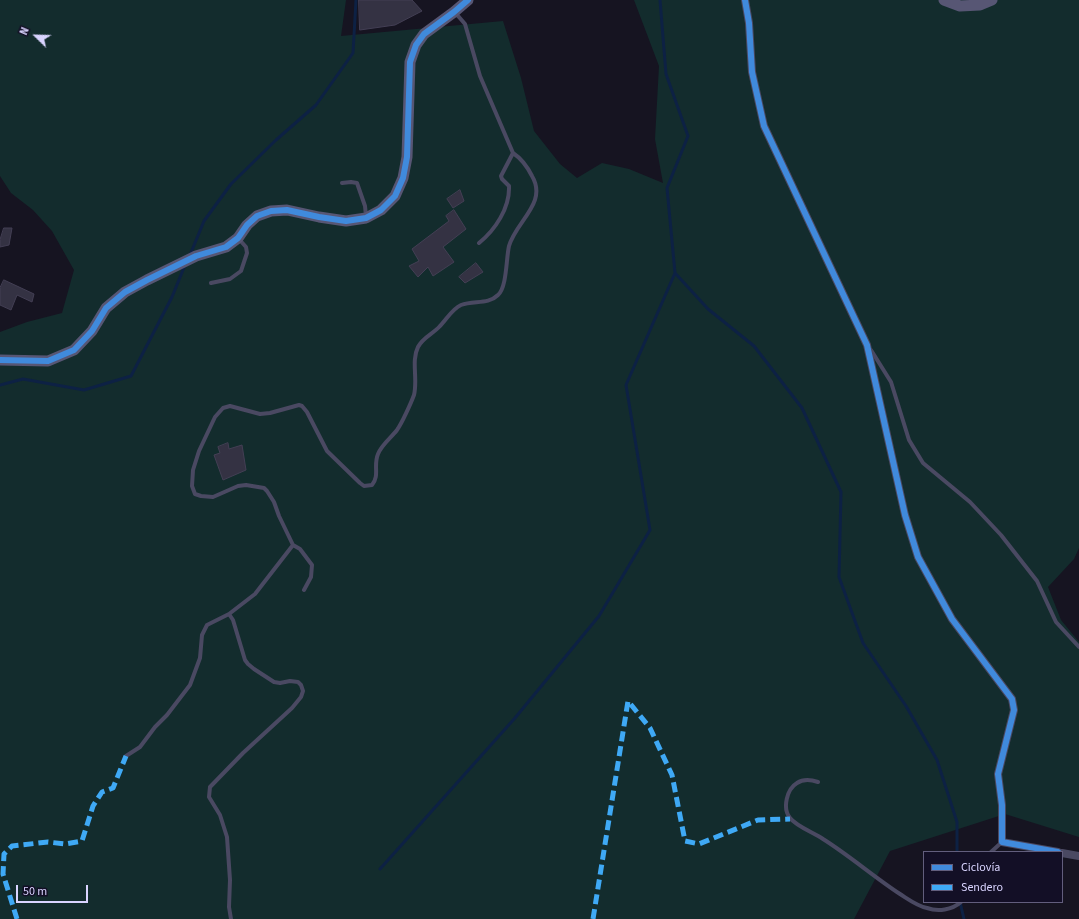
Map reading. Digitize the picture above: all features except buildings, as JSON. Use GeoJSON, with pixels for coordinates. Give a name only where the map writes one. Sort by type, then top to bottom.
{"type":"FeatureCollection","features":[{"type":"Feature","properties":{"kind":"street"},"geometry":{"type":"LineString","coordinates":[[0,360],[48,361],[74,350],[92,331],[106,308],[126,292],[196,256],[226,247],[238,238],[247,225],[257,216],[270,211],[287,210],[346,221],[366,218],[381,210],[395,196],[403,178],[407,158],[410,62],[416,45],[424,34],[468,0]]}},
{"type":"Feature","properties":{"kind":"street"},"geometry":{"type":"LineString","coordinates":[[745,0],[749,23],[752,72],[764,126],[867,345],[904,515],[918,557],[952,619],[1012,699],[1014,710],[998,774],[1002,805],[1002,842],[1052,851]]}},
{"type":"Feature","properties":{"kind":"street"},"geometry":{"type":"LineString","coordinates":[[944,0],[960,6],[980,5],[992,0]]}},
{"type":"Feature","properties":{"kind":"street"},"geometry":{"type":"LineString","coordinates":[[1063,853],[1079,856]]}},
{"type":"Feature","properties":{"kind":"lane"},"geometry":{"type":"LineString","coordinates":[[304,590],[311,577],[312,565],[300,549],[293,545],[274,502],[267,491],[264,488],[246,485],[238,486],[213,497],[201,496],[194,492],[192,486],[193,470],[199,451],[216,417],[223,408],[230,406],[260,414],[270,413],[295,406],[302,406],[310,416],[327,451],[360,483],[364,486],[372,485],[376,480],[375,466],[378,453],[398,429],[414,394],[416,381],[416,351],[420,343],[440,326],[457,308],[463,305],[486,302],[501,292],[504,284],[510,244],[520,224],[534,205],[537,194],[536,185],[521,158],[513,153],[480,76],[465,24],[460,16],[454,12]]}},
{"type":"Feature","properties":{"kind":"lane"},"geometry":{"type":"LineString","coordinates":[[478,243],[489,234],[501,216],[507,202],[509,186],[501,176],[513,153]]}},
{"type":"Feature","properties":{"kind":"lane"},"geometry":{"type":"LineString","coordinates":[[342,183],[357,183],[365,206],[366,218]]}},
{"type":"Feature","properties":{"kind":"lane"},"geometry":{"type":"LineString","coordinates":[[211,283],[230,279],[241,271],[247,253],[246,247],[238,238]]}},
{"type":"Feature","properties":{"kind":"lane"},"geometry":{"type":"LineString","coordinates":[[867,345],[891,382],[909,440],[923,463],[970,502],[1001,535],[1037,581],[1056,622],[1079,647]]}},
{"type":"Feature","properties":{"kind":"lane"},"geometry":{"type":"LineString","coordinates":[[126,756],[140,747],[190,685],[200,658],[202,635],[207,625],[229,614],[255,594],[293,545]]}},
{"type":"Feature","properties":{"kind":"lane"},"geometry":{"type":"LineString","coordinates":[[229,614],[233,620],[245,660],[248,664],[274,682],[298,682],[303,691],[302,697],[292,708],[243,753],[210,787],[209,797],[220,815],[227,837],[230,873],[230,919]]}},
{"type":"Feature","properties":{"kind":"lane"},"geometry":{"type":"LineString","coordinates":[[818,782],[810,780],[803,781],[798,782],[793,787],[788,795],[786,804],[790,819],[824,839],[912,902],[926,908],[939,910],[954,908],[960,903]]}},
{"type":"Feature","properties":{"kind":"lane"},"geometry":{"type":"LineString","coordinates":[[992,851],[1002,842]]}},
{"type":"Feature","properties":{"kind":"green space"},"geometry":{"type":"Polygon","coordinates":[[[0,0],[346,0],[341,36],[503,21],[521,78],[534,131],[560,164],[577,178],[602,163],[629,169],[663,183],[655,139],[659,66],[634,0],[1079,0],[1079,548],[1074,559],[1048,587],[1061,620],[1079,642],[1079,837],[1005,814],[890,851],[854,919],[0,919],[0,332],[27,322],[62,313],[74,270],[52,231],[33,210],[11,193],[0,176],[0,0]]]}},
{"type":"Feature","properties":{"kind":"waterway"},"geometry":{"type":"LineString","coordinates":[[190,255],[204,221],[231,184],[276,140],[316,105],[353,53],[356,0]]}},
{"type":"Feature","properties":{"kind":"waterway"},"geometry":{"type":"LineString","coordinates":[[660,0],[666,74],[688,136],[667,188],[675,273],[708,309],[754,346],[802,408],[841,492],[839,577],[863,643],[906,706],[937,760],[957,822],[957,851]]}},
{"type":"Feature","properties":{"kind":"waterway"},"geometry":{"type":"LineString","coordinates":[[0,385],[23,379],[84,390],[131,376],[172,297],[185,265]]}},
{"type":"Feature","properties":{"kind":"waterway"},"geometry":{"type":"LineString","coordinates":[[380,869],[515,718],[599,616],[650,530],[626,385],[675,273]]}},
{"type":"Feature","properties":{"kind":"waterway"},"geometry":{"type":"LineString","coordinates":[[960,903],[964,919]]}},
{"type":"Feature","properties":{"kind":"marked path"},"geometry":{"type":"LineString","coordinates":[[593,919],[628,701],[650,728],[672,775],[685,841],[699,844],[758,820],[790,819]]}},
{"type":"Feature","properties":{"kind":"marked path"},"geometry":{"type":"LineString","coordinates":[[17,919],[3,874],[4,854],[12,846],[48,842],[65,844],[82,841],[93,806],[102,792],[113,788],[126,756]]}},
{"type":"Feature","properties":{"kind":"cycle path"},"geometry":{"type":"LineString","coordinates":[[0,360],[48,361],[74,350],[92,331],[106,308],[125,292],[196,256],[226,247],[238,238],[247,225],[257,216],[271,211],[287,210],[346,221],[366,218],[381,210],[395,196],[403,178],[407,157],[410,62],[416,45],[424,34],[468,0]]}},
{"type":"Feature","properties":{"kind":"cycle path"},"geometry":{"type":"LineString","coordinates":[[745,0],[749,23],[752,72],[764,126],[867,345],[905,515],[918,557],[952,619],[1012,699],[1014,710],[998,774],[1002,805],[1002,842],[1052,851]]}}]}
